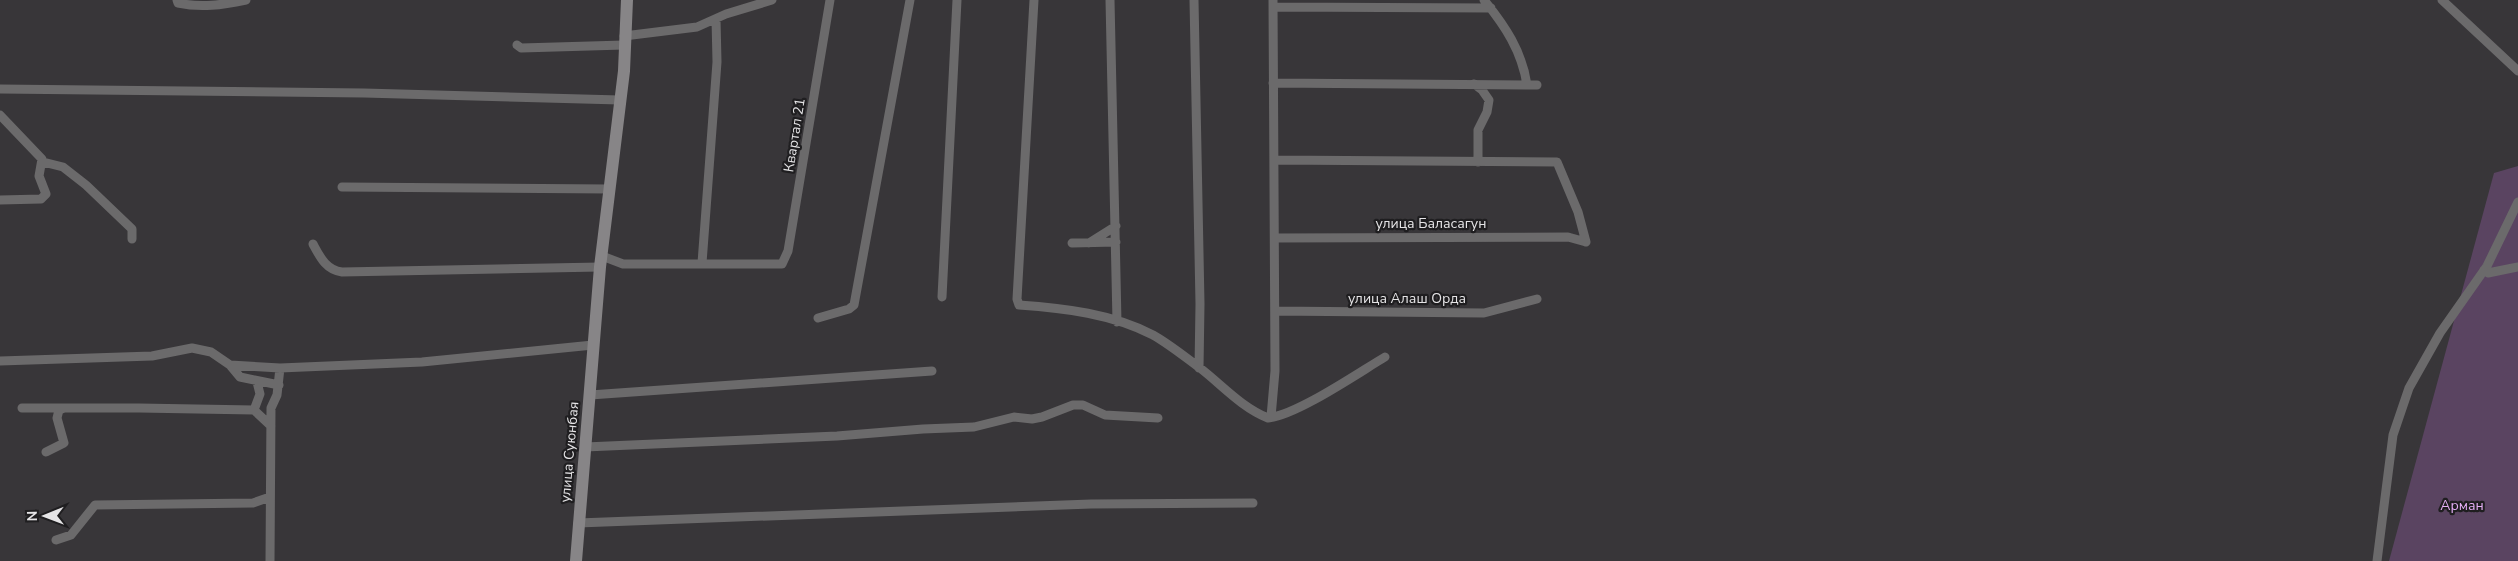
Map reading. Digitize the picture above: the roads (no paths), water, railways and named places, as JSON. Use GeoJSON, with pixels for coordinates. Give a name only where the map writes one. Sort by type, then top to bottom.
{"type":"FeatureCollection","features":[{"type":"Feature","properties":{"kind":"street"},"geometry":{"type":"LineString","coordinates":[[178,0],[178,3],[194,7],[219,6],[246,0]]}},
{"type":"Feature","properties":{"kind":"street"},"geometry":{"type":"LineString","coordinates":[[624,41],[627,0]]}},
{"type":"Feature","properties":{"kind":"street"},"geometry":{"type":"LineString","coordinates":[[517,45],[521,48],[624,41],[697,27],[772,0]]}},
{"type":"Feature","properties":{"kind":"street","name":"Квартал 21"},"geometry":{"type":"LineString","coordinates":[[702,263],[774,266],[782,264],[788,251],[830,0]]}},
{"type":"Feature","properties":{"kind":"street"},"geometry":{"type":"LineString","coordinates":[[818,318],[849,309],[854,305],[910,0]]}},
{"type":"Feature","properties":{"kind":"street"},"geometry":{"type":"LineString","coordinates":[[942,297],[957,0]]}},
{"type":"Feature","properties":{"kind":"street"},"geometry":{"type":"LineString","coordinates":[[1034,0],[1017,302],[1020,305],[1049,306],[1071,310],[1117,322],[1154,336],[1199,368],[1242,403],[1260,414],[1271,417],[1292,410],[1336,387],[1385,357]]}},
{"type":"Feature","properties":{"kind":"street"},"geometry":{"type":"LineString","coordinates":[[1110,0],[1117,322]]}},
{"type":"Feature","properties":{"kind":"street"},"geometry":{"type":"LineString","coordinates":[[1194,0],[1200,304],[1199,368]]}},
{"type":"Feature","properties":{"kind":"street"},"geometry":{"type":"LineString","coordinates":[[1484,0],[1512,38],[1519,53],[1527,85]]}},
{"type":"Feature","properties":{"kind":"street"},"geometry":{"type":"LineString","coordinates":[[2442,0],[2518,71]]}},
{"type":"Feature","properties":{"kind":"street"},"geometry":{"type":"LineString","coordinates":[[1271,417],[1275,371],[1273,4],[1491,8]]}},
{"type":"Feature","properties":{"kind":"street"},"geometry":{"type":"LineString","coordinates":[[313,244],[326,265],[334,271],[342,272],[601,261],[623,264],[702,263],[717,62],[716,19]]}},
{"type":"Feature","properties":{"kind":"street","name":"улица Суюнбая"},"geometry":{"type":"LineString","coordinates":[[576,561],[593,346],[620,100],[624,41]]}},
{"type":"Feature","properties":{"kind":"street"},"geometry":{"type":"LineString","coordinates":[[1272,82],[1537,85]]}},
{"type":"Feature","properties":{"kind":"street"},"geometry":{"type":"LineString","coordinates":[[1274,160],[1478,162],[1478,130],[1487,112],[1489,100],[1482,90],[1474,84]]}},
{"type":"Feature","properties":{"kind":"street"},"geometry":{"type":"LineString","coordinates":[[0,89],[364,93],[620,100]]}},
{"type":"Feature","properties":{"kind":"street"},"geometry":{"type":"LineString","coordinates":[[0,115],[43,162],[63,167],[86,185],[132,230],[132,239]]}},
{"type":"Feature","properties":{"kind":"street","name":"улица Баласагун"},"geometry":{"type":"LineString","coordinates":[[1274,238],[1568,237],[1586,242],[1578,212],[1557,162],[1549,160],[1523,163],[1478,162]]}},
{"type":"Feature","properties":{"kind":"street"},"geometry":{"type":"LineString","coordinates":[[0,200],[44,198],[45,191],[38,176],[43,162]]}},
{"type":"Feature","properties":{"kind":"street"},"geometry":{"type":"LineString","coordinates":[[342,187],[609,189]]}},
{"type":"Feature","properties":{"kind":"street"},"geometry":{"type":"LineString","coordinates":[[2377,561],[2395,426],[2408,388],[2440,334],[2484,270],[2518,202]]}},
{"type":"Feature","properties":{"kind":"street"},"geometry":{"type":"LineString","coordinates":[[1090,243],[1116,226]]}},
{"type":"Feature","properties":{"kind":"street"},"geometry":{"type":"LineString","coordinates":[[1072,243],[1116,242]]}},
{"type":"Feature","properties":{"kind":"street"},"geometry":{"type":"LineString","coordinates":[[2484,270],[2488,273],[2495,273],[2518,267]]}},
{"type":"Feature","properties":{"kind":"street","name":"улица Алаш Орда"},"geometry":{"type":"LineString","coordinates":[[1275,311],[1484,313],[1537,299]]}},
{"type":"Feature","properties":{"kind":"street"},"geometry":{"type":"LineString","coordinates":[[230,365],[280,368],[422,362],[593,346]]}},
{"type":"Feature","properties":{"kind":"street"},"geometry":{"type":"LineString","coordinates":[[0,361],[152,356],[192,348],[211,352],[230,365],[240,378],[279,385]]}},
{"type":"Feature","properties":{"kind":"street"},"geometry":{"type":"LineString","coordinates":[[270,561],[271,408],[279,385],[280,368]]}},
{"type":"Feature","properties":{"kind":"street"},"geometry":{"type":"LineString","coordinates":[[590,395],[932,371]]}},
{"type":"Feature","properties":{"kind":"street"},"geometry":{"type":"LineString","coordinates":[[254,410],[260,394],[257,382]]}},
{"type":"Feature","properties":{"kind":"street"},"geometry":{"type":"LineString","coordinates":[[585,447],[837,436],[974,427],[1014,417],[1032,419],[1042,417],[1073,405],[1083,405],[1105,415],[1158,418]]}},
{"type":"Feature","properties":{"kind":"street"},"geometry":{"type":"LineString","coordinates":[[22,408],[254,410],[271,426]]}},
{"type":"Feature","properties":{"kind":"street"},"geometry":{"type":"LineString","coordinates":[[46,452],[64,443],[57,418],[59,410],[64,408]]}},
{"type":"Feature","properties":{"kind":"street"},"geometry":{"type":"LineString","coordinates":[[56,540],[71,535],[95,504],[253,503],[270,497]]}},
{"type":"Feature","properties":{"kind":"street"},"geometry":{"type":"LineString","coordinates":[[578,523],[644,519],[979,510],[1091,504],[1253,502]]}},
{"type":"Feature","properties":{"kind":"park label","name":"Арман"},"geometry":{"type":"Point","coordinates":[2462,505]}}]}
